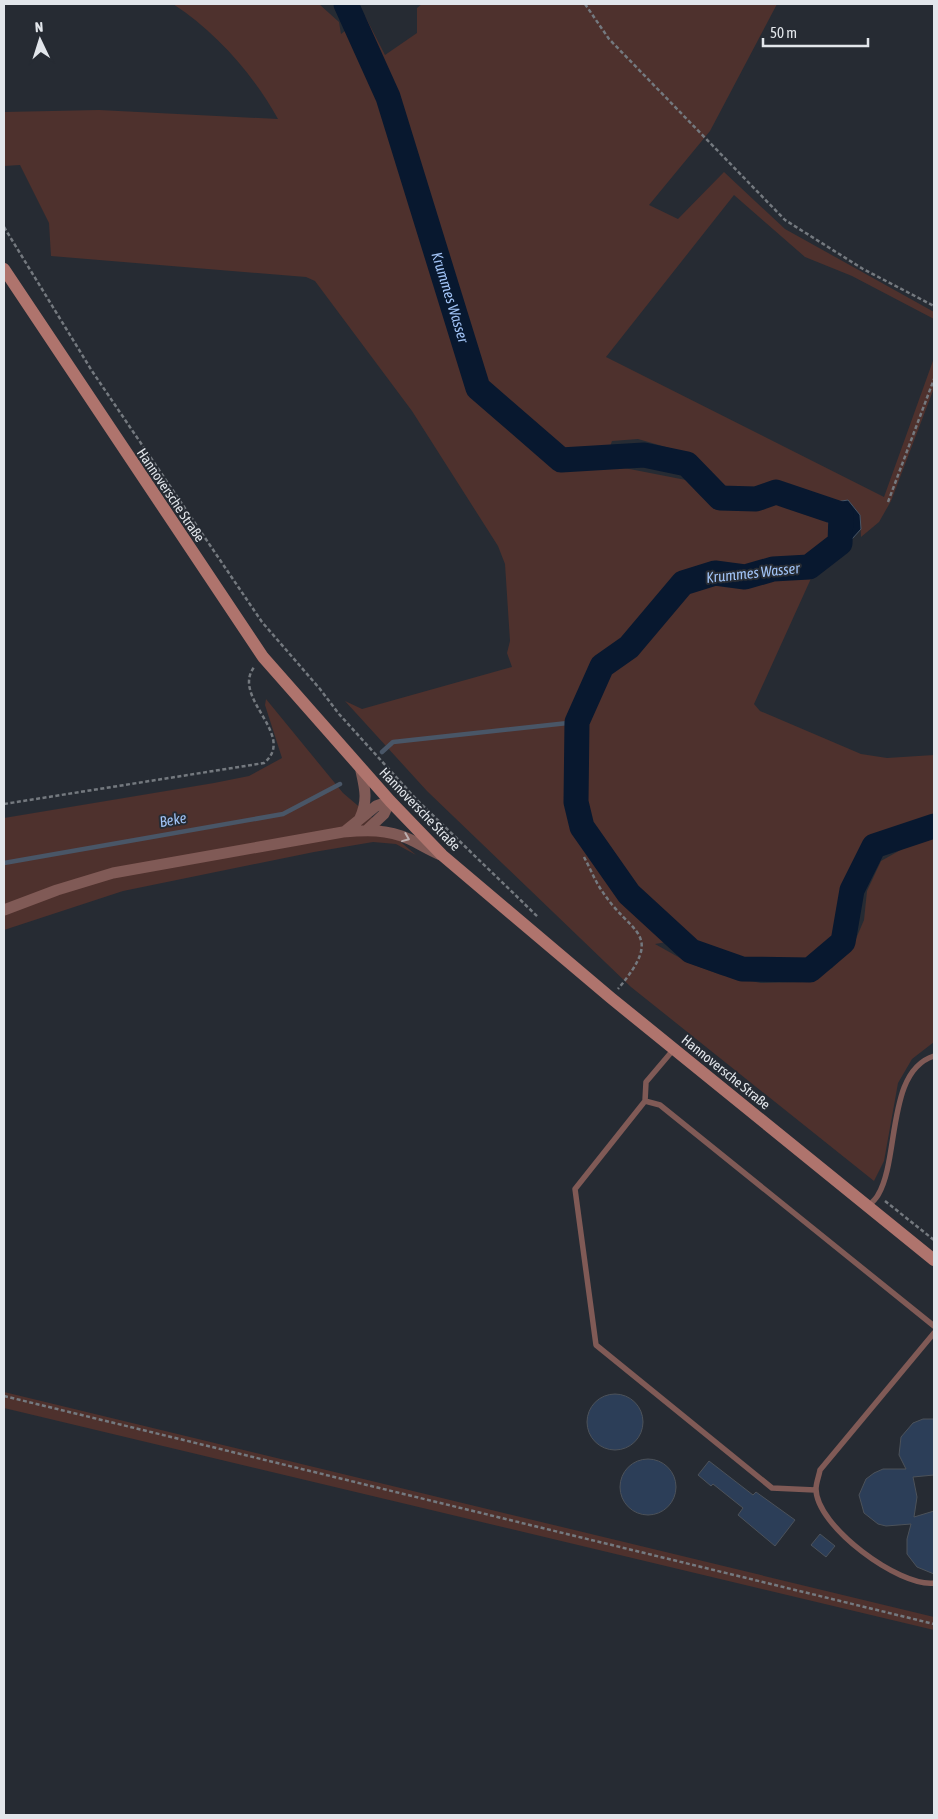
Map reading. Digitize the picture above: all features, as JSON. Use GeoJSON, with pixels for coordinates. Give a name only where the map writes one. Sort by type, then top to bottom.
{"type":"FeatureCollection","features":[{"type":"Feature","properties":{"kind":"main road","name":"Hannoversche Straße"},"geometry":{"type":"LineString","coordinates":[[4,269],[263,657],[361,771],[442,855],[615,993],[674,1049],[934,1260]]}},
{"type":"Feature","properties":{"kind":"street"},"geometry":{"type":"LineString","coordinates":[[359,819],[366,800],[361,771]]}},
{"type":"Feature","properties":{"kind":"street"},"geometry":{"type":"LineString","coordinates":[[343,832],[376,806],[390,801]]}},
{"type":"Feature","properties":{"kind":"street"},"geometry":{"type":"LineString","coordinates":[[367,830],[384,814],[390,801]]}},
{"type":"Feature","properties":{"kind":"street"},"geometry":{"type":"LineString","coordinates":[[4,910],[57,890],[113,873],[343,832],[367,830],[389,832],[409,838],[442,855]]}},
{"type":"Feature","properties":{"kind":"lane"},"geometry":{"type":"LineString","coordinates":[[674,1049],[646,1082],[645,1101],[575,1189],[596,1345],[772,1488],[816,1490]]}},
{"type":"Feature","properties":{"kind":"lane"},"geometry":{"type":"LineString","coordinates":[[868,1207],[878,1196],[886,1175],[905,1083],[915,1069],[927,1058],[934,1056]]}},
{"type":"Feature","properties":{"kind":"lane"},"geometry":{"type":"LineString","coordinates":[[645,1101],[660,1105],[934,1326]]}},
{"type":"Feature","properties":{"kind":"lane"},"geometry":{"type":"LineString","coordinates":[[934,1333],[820,1470],[816,1490],[822,1506],[841,1534],[871,1559],[902,1577],[934,1583]]}},
{"type":"Feature","properties":{"kind":"path"},"geometry":{"type":"LineString","coordinates":[[585,4],[609,39],[785,220],[863,269],[934,306]]}},
{"type":"Feature","properties":{"kind":"path"},"geometry":{"type":"LineString","coordinates":[[4,227],[92,371],[262,622],[339,714],[416,799],[545,923]]}},
{"type":"Feature","properties":{"kind":"path"},"geometry":{"type":"LineString","coordinates":[[888,502],[934,379]]}},
{"type":"Feature","properties":{"kind":"path"},"geometry":{"type":"LineString","coordinates":[[4,804],[264,763],[273,756],[275,750],[273,738],[248,687],[249,674],[257,664]]}},
{"type":"Feature","properties":{"kind":"path"},"geometry":{"type":"LineString","coordinates":[[584,857],[602,892],[636,928],[642,942],[641,954],[628,978],[615,993]]}},
{"type":"Feature","properties":{"kind":"path"},"geometry":{"type":"LineString","coordinates":[[611,982],[615,993]]}},
{"type":"Feature","properties":{"kind":"path"},"geometry":{"type":"LineString","coordinates":[[615,993],[626,995]]}},
{"type":"Feature","properties":{"kind":"path"},"geometry":{"type":"LineString","coordinates":[[878,1196],[934,1240]]}},
{"type":"Feature","properties":{"kind":"path"},"geometry":{"type":"LineString","coordinates":[[4,1396],[934,1624]]}},
{"type":"Feature","properties":{"kind":"shaded area"},"geometry":{"type":"Polygon","coordinates":[[[173,4],[319,4],[339,22],[341,34],[365,16],[385,55],[417,33],[417,8],[422,4],[777,4],[710,131],[649,205],[678,219],[724,172],[785,229],[934,312],[934,319],[852,276],[805,257],[734,195],[606,357],[884,497],[934,358],[934,388],[891,501],[879,522],[861,537],[860,515],[848,500],[829,503],[774,482],[745,490],[718,484],[690,454],[638,439],[612,441],[604,464],[691,481],[712,502],[749,510],[778,500],[824,517],[836,532],[828,541],[754,704],[760,711],[861,754],[887,758],[934,755],[934,817],[883,831],[869,842],[845,886],[835,935],[809,961],[749,961],[704,951],[684,939],[655,944],[689,963],[721,975],[761,983],[802,982],[832,968],[852,948],[864,920],[867,891],[881,861],[920,839],[934,837],[934,1042],[912,1059],[898,1083],[884,1161],[874,1181],[631,987],[427,791],[345,701],[362,709],[512,667],[507,653],[510,641],[505,564],[498,546],[412,411],[315,281],[306,277],[51,256],[49,223],[20,165],[4,166],[4,112],[99,110],[278,119],[257,86],[232,55],[204,27],[173,4]]]}},
{"type":"Feature","properties":{"kind":"shaded area"},"geometry":{"type":"Polygon","coordinates":[[[266,699],[343,793],[416,855],[396,844],[373,842],[314,852],[123,891],[4,930],[4,818],[249,776],[282,758],[265,705],[266,699]]]}},
{"type":"Feature","properties":{"kind":"shaded area"},"geometry":{"type":"Polygon","coordinates":[[[4,1392],[934,1617],[934,1630],[4,1408],[4,1392]]]}},
{"type":"Feature","properties":{"kind":"water"},"geometry":{"type":"Polygon","coordinates":[[[816,499],[829,503],[848,500],[860,515],[861,529],[852,539],[828,541],[835,532],[824,517],[812,511],[816,499]]]}},
{"type":"Feature","properties":{"kind":"building"},"geometry":{"type":"Polygon","coordinates":[[[609,1394],[621,1394],[631,1398],[639,1406],[643,1422],[639,1438],[631,1446],[621,1450],[609,1450],[599,1446],[591,1438],[587,1428],[587,1416],[591,1406],[599,1398],[609,1394]]]}},
{"type":"Feature","properties":{"kind":"building"},"geometry":{"type":"Polygon","coordinates":[[[923,1419],[934,1419],[934,1475],[913,1477],[917,1497],[914,1517],[934,1511],[934,1574],[917,1567],[907,1554],[907,1539],[911,1524],[886,1526],[878,1524],[864,1513],[859,1495],[866,1479],[874,1473],[883,1469],[906,1469],[899,1455],[901,1437],[913,1423],[923,1419]]]}},
{"type":"Feature","properties":{"kind":"building"},"geometry":{"type":"Polygon","coordinates":[[[642,1459],[654,1459],[664,1463],[672,1471],[676,1487],[672,1503],[664,1511],[654,1515],[642,1515],[632,1511],[624,1503],[620,1493],[620,1481],[624,1471],[632,1463],[642,1459]]]}},
{"type":"Feature","properties":{"kind":"building"},"geometry":{"type":"Polygon","coordinates":[[[709,1461],[753,1495],[756,1492],[795,1520],[775,1546],[738,1515],[743,1508],[713,1484],[711,1486],[698,1475],[709,1461]]]}},
{"type":"Feature","properties":{"kind":"building"},"geometry":{"type":"Polygon","coordinates":[[[820,1534],[835,1546],[826,1557],[811,1545],[820,1534]]]}},
{"type":"Feature","properties":{"kind":"waterway","name":"Krummes Wasser"},"geometry":{"type":"LineString","coordinates":[[346,4],[388,97],[478,388],[561,460],[644,455],[687,464],[720,498],[756,499],[776,492],[841,514],[840,543],[809,567],[773,569],[745,577],[715,573],[683,583],[629,647],[602,666],[577,722],[576,802],[582,827],[629,894],[691,951],[742,969],[810,970],[843,942],[852,890],[874,846],[934,826]]}},
{"type":"Feature","properties":{"kind":"waterway","name":"Beke"},"geometry":{"type":"LineString","coordinates":[[382,752],[393,742],[577,722]]}},
{"type":"Feature","properties":{"kind":"waterway","name":"Beke"},"geometry":{"type":"LineString","coordinates":[[4,863],[283,814],[340,784]]}}]}
